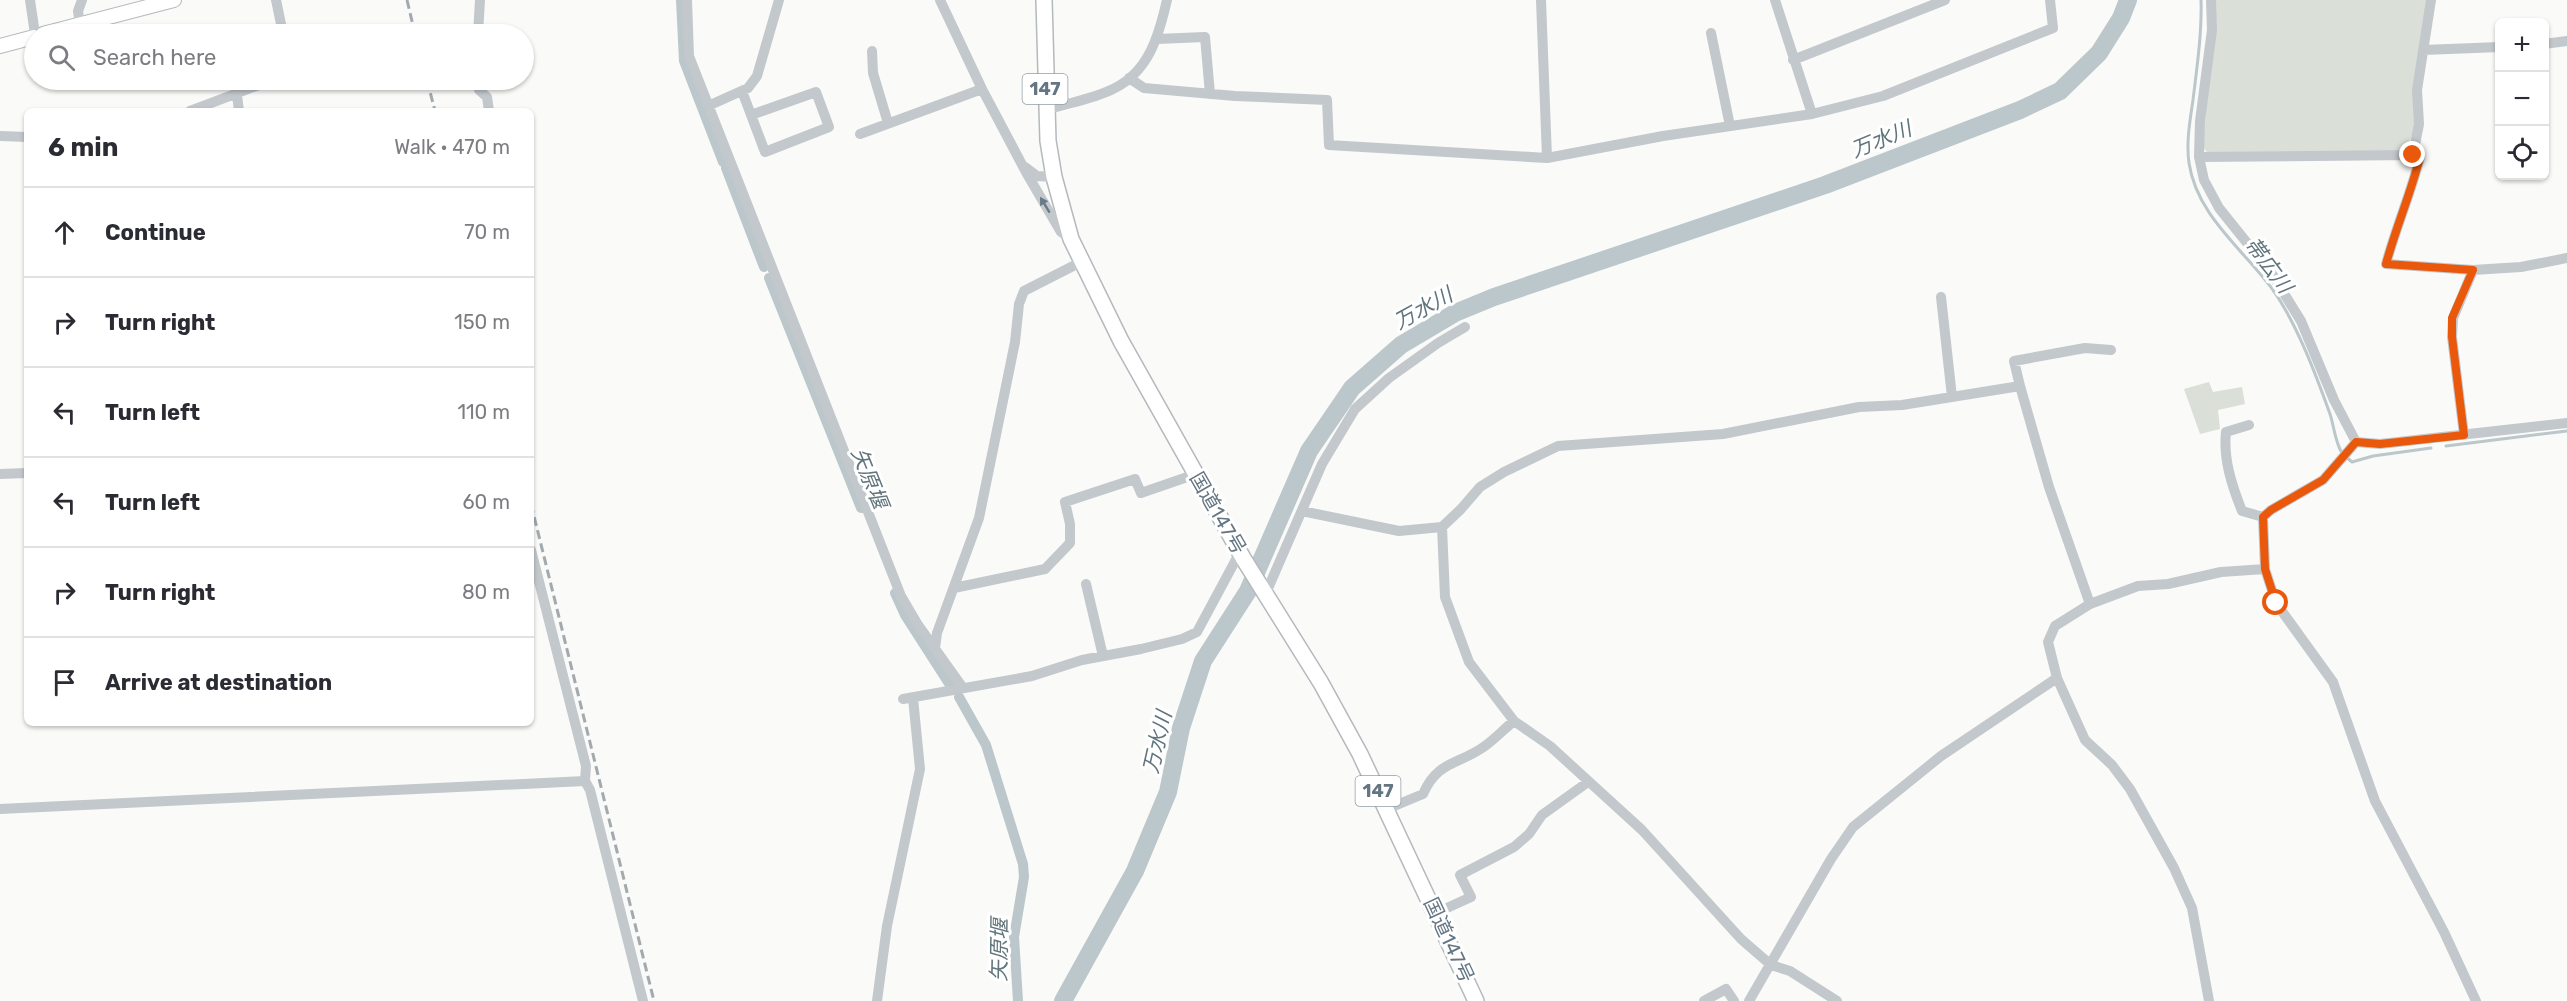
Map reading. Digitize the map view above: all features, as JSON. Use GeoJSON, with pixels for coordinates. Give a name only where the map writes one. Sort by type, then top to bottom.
{"type":"FeatureCollection","features":[{"type":"Feature","properties":{"kind":"highway","name":"国道147号"},"geometry":{"type":"LineString","coordinates":[[1044,0],[1047,141],[1071,239],[1121,341],[1242,555],[1321,683],[1387,809],[1476,1001]]}},
{"type":"Feature","properties":{"kind":"main road"},"geometry":{"type":"LineString","coordinates":[[84,24],[174,0]]}},
{"type":"Feature","properties":{"kind":"main road"},"geometry":{"type":"LineString","coordinates":[[0,46],[24,39]]}},
{"type":"Feature","properties":{"kind":"street"},"geometry":{"type":"LineString","coordinates":[[30,0],[33,24]]}},
{"type":"Feature","properties":{"kind":"street"},"geometry":{"type":"LineString","coordinates":[[80,24],[78,11],[82,0]]}},
{"type":"Feature","properties":{"kind":"street"},"geometry":{"type":"LineString","coordinates":[[276,0],[281,24]]}},
{"type":"Feature","properties":{"kind":"street"},"geometry":{"type":"LineString","coordinates":[[479,24],[480,0]]}},
{"type":"Feature","properties":{"kind":"street"},"geometry":{"type":"LineString","coordinates":[[687,0],[689,56],[901,596],[918,626],[963,688]]}},
{"type":"Feature","properties":{"kind":"street"},"geometry":{"type":"LineString","coordinates":[[708,106],[748,88],[756,76],[779,0]]}},
{"type":"Feature","properties":{"kind":"street"},"geometry":{"type":"LineString","coordinates":[[940,0],[982,89],[1061,232],[1071,239]]}},
{"type":"Feature","properties":{"kind":"street"},"geometry":{"type":"LineString","coordinates":[[1046,110],[1114,89],[1129,78],[1149,57],[1157,39],[1167,0]]}},
{"type":"Feature","properties":{"kind":"street"},"geometry":{"type":"LineString","coordinates":[[1541,0],[1547,158]]}},
{"type":"Feature","properties":{"kind":"street"},"geometry":{"type":"LineString","coordinates":[[1775,0],[1812,114]]}},
{"type":"Feature","properties":{"kind":"street"},"geometry":{"type":"LineString","coordinates":[[1793,60],[1945,0]]}},
{"type":"Feature","properties":{"kind":"street"},"geometry":{"type":"LineString","coordinates":[[1129,78],[1144,88],[1327,100],[1329,145],[1547,158],[1663,135],[1812,114],[1883,96],[2054,28],[2050,0]]}},
{"type":"Feature","properties":{"kind":"street"},"geometry":{"type":"LineString","coordinates":[[2211,0],[2212,30],[2200,121],[2199,157],[2204,180],[2219,208],[2272,274],[2301,321],[2352,446]]}},
{"type":"Feature","properties":{"kind":"street"},"geometry":{"type":"LineString","coordinates":[[2413,155],[2419,124],[2417,90],[2431,0]]}},
{"type":"Feature","properties":{"kind":"street"},"geometry":{"type":"LineString","coordinates":[[1712,33],[1730,126]]}},
{"type":"Feature","properties":{"kind":"street"},"geometry":{"type":"LineString","coordinates":[[1157,39],[1205,37],[1210,94]]}},
{"type":"Feature","properties":{"kind":"street"},"geometry":{"type":"LineString","coordinates":[[2549,43],[2567,41]]}},
{"type":"Feature","properties":{"kind":"street"},"geometry":{"type":"LineString","coordinates":[[2423,50],[2495,47]]}},
{"type":"Feature","properties":{"kind":"street"},"geometry":{"type":"LineString","coordinates":[[872,51],[873,73],[888,123]]}},
{"type":"Feature","properties":{"kind":"street"},"geometry":{"type":"LineString","coordinates":[[860,134],[982,89]]}},
{"type":"Feature","properties":{"kind":"street"},"geometry":{"type":"LineString","coordinates":[[199,108],[248,90]]}},
{"type":"Feature","properties":{"kind":"street"},"geometry":{"type":"LineString","coordinates":[[478,90],[487,97],[489,108]]}},
{"type":"Feature","properties":{"kind":"street"},"geometry":{"type":"LineString","coordinates":[[742,91],[751,116],[765,152],[829,127],[816,92],[751,116]]}},
{"type":"Feature","properties":{"kind":"street"},"geometry":{"type":"LineString","coordinates":[[237,95],[239,108]]}},
{"type":"Feature","properties":{"kind":"street"},"geometry":{"type":"LineString","coordinates":[[0,136],[24,137]]}},
{"type":"Feature","properties":{"kind":"street"},"geometry":{"type":"LineString","coordinates":[[2199,157],[2413,155],[2420,157],[2386,264],[2473,270],[2521,267],[2567,258]]}},
{"type":"Feature","properties":{"kind":"street"},"geometry":{"type":"LineString","coordinates":[[1025,167],[1037,176],[1054,177]]}},
{"type":"Feature","properties":{"kind":"street"},"geometry":{"type":"LineString","coordinates":[[935,649],[937,633],[979,518],[1016,342],[1019,303],[1024,291],[1081,262]]}},
{"type":"Feature","properties":{"kind":"street"},"geometry":{"type":"LineString","coordinates":[[2464,435],[2452,337],[2452,318],[2473,270]]}},
{"type":"Feature","properties":{"kind":"street"},"geometry":{"type":"LineString","coordinates":[[1941,297],[1952,397]]}},
{"type":"Feature","properties":{"kind":"street"},"geometry":{"type":"LineString","coordinates":[[1264,591],[1322,464],[1355,409],[1389,378],[1465,327]]}},
{"type":"Feature","properties":{"kind":"street"},"geometry":{"type":"LineString","coordinates":[[2090,604],[2049,487],[2019,386],[2014,361],[2085,348],[2111,350]]}},
{"type":"Feature","properties":{"kind":"street"},"geometry":{"type":"LineString","coordinates":[[1302,511],[1399,531],[1442,526],[1480,487],[1504,472],[1558,446],[1723,434],[1859,408],[1902,405],[2019,386]]}},
{"type":"Feature","properties":{"kind":"street"},"geometry":{"type":"LineString","coordinates":[[2263,517],[2323,480],[2352,446],[2567,423]]}},
{"type":"Feature","properties":{"kind":"street"},"geometry":{"type":"LineString","coordinates":[[2249,425],[2226,432],[2225,446],[2232,486],[2242,511],[2263,517]]}},
{"type":"Feature","properties":{"kind":"street"},"geometry":{"type":"LineString","coordinates":[[0,474],[24,473]]}},
{"type":"Feature","properties":{"kind":"street"},"geometry":{"type":"LineString","coordinates":[[954,588],[1045,569],[1070,543],[1070,524],[1065,502],[1135,479],[1141,493],[1196,474]]}},
{"type":"Feature","properties":{"kind":"street"},"geometry":{"type":"LineString","coordinates":[[2263,517],[2265,569],[2276,603],[2332,682],[2375,801],[2462,968],[2476,1001]]}},
{"type":"Feature","properties":{"kind":"street"},"geometry":{"type":"LineString","coordinates":[[1442,526],[1445,597],[1453,619],[1469,662],[1514,721],[1550,746],[1642,830],[1741,939],[1771,965],[1790,971],[1837,1001]]}},
{"type":"Feature","properties":{"kind":"street"},"geometry":{"type":"LineString","coordinates":[[877,1001],[889,914],[920,769],[908,698],[1032,676],[1082,660],[1161,644],[1197,632],[1242,555]]}},
{"type":"Feature","properties":{"kind":"street"},"geometry":{"type":"LineString","coordinates":[[534,562],[585,766],[585,781],[590,790],[643,1001]]}},
{"type":"Feature","properties":{"kind":"street"},"geometry":{"type":"LineString","coordinates":[[2209,1001],[2192,908],[2174,868],[2130,789],[2112,765],[2085,740],[2057,678],[2048,642],[2055,626],[2090,604],[2138,586],[2168,584],[2222,573],[2265,569]]}},
{"type":"Feature","properties":{"kind":"street"},"geometry":{"type":"LineString","coordinates":[[1086,584],[1103,656]]}},
{"type":"Feature","properties":{"kind":"street"},"geometry":{"type":"LineString","coordinates":[[1749,1001],[1831,859],[1853,827],[1941,756],[2057,678]]}},
{"type":"Feature","properties":{"kind":"street"},"geometry":{"type":"LineString","coordinates":[[1387,809],[1424,794],[1430,778],[1440,769],[1484,747],[1514,721]]}},
{"type":"Feature","properties":{"kind":"street"},"geometry":{"type":"LineString","coordinates":[[0,809],[585,781]]}},
{"type":"Feature","properties":{"kind":"street"},"geometry":{"type":"LineString","coordinates":[[1436,913],[1471,897],[1460,875],[1514,847],[1529,834],[1542,815],[1588,782]]}},
{"type":"Feature","properties":{"kind":"street"},"geometry":{"type":"LineString","coordinates":[[1704,1001],[1726,989],[1734,1001]]}},
{"type":"Feature","properties":{"kind":"shaded area"},"geometry":{"type":"Polygon","coordinates":[[[2215,0],[2427,0],[2415,128],[2405,153],[2207,152],[2203,147],[2215,0]]]}},
{"type":"Feature","properties":{"kind":"shaded area"},"geometry":{"type":"Polygon","coordinates":[[[2209,382],[2213,392],[2242,387],[2245,404],[2218,410],[2220,429],[2200,434],[2184,389],[2209,382]]]}},
{"type":"Feature","properties":{"kind":"waterway","name":"矢原堰"},"geometry":{"type":"LineString","coordinates":[[681,0],[684,61],[723,162]]}},
{"type":"Feature","properties":{"kind":"waterway","name":"万水川"},"geometry":{"type":"LineString","coordinates":[[1063,1001],[1135,871],[1168,792],[1181,728],[1203,661],[1248,591],[1309,451],[1352,388],[1401,345],[1455,313],[1494,297],[1825,185],[2020,110],[2060,91],[2099,53],[2121,18],[2128,0]]}},
{"type":"Feature","properties":{"kind":"waterway","name":"帯広川"},"geometry":{"type":"LineString","coordinates":[[2201,0],[2199,50],[2188,140],[2189,163],[2194,182],[2211,216],[2282,303],[2319,383],[2342,453]]}},
{"type":"Feature","properties":{"kind":"waterway","name":"矢原堰"},"geometry":{"type":"LineString","coordinates":[[726,168],[764,267]]}},
{"type":"Feature","properties":{"kind":"waterway","name":"矢原堰"},"geometry":{"type":"LineString","coordinates":[[769,278],[861,508]]}},
{"type":"Feature","properties":{"kind":"waterway","name":"帯広川"},"geometry":{"type":"LineString","coordinates":[[2446,446],[2567,431]]}},
{"type":"Feature","properties":{"kind":"waterway","name":"帯広川"},"geometry":{"type":"LineString","coordinates":[[2346,457],[2352,462],[2373,456],[2431,448]]}},
{"type":"Feature","properties":{"kind":"waterway","name":"矢原堰"},"geometry":{"type":"LineString","coordinates":[[895,593],[905,615],[950,685]]}},
{"type":"Feature","properties":{"kind":"waterway","name":"矢原堰"},"geometry":{"type":"LineString","coordinates":[[959,697],[986,745],[1023,864],[1024,877],[1014,937],[1018,1001]]}},
{"type":"Feature","properties":{"kind":"railway"},"geometry":{"type":"LineString","coordinates":[[407,0],[413,24]]}},
{"type":"Feature","properties":{"kind":"railway"},"geometry":{"type":"LineString","coordinates":[[430,90],[434,108]]}},
{"type":"Feature","properties":{"kind":"railway"},"geometry":{"type":"LineString","coordinates":[[534,516],[654,1001]]}},
{"type":"Feature","properties":{"kind":"route"},"geometry":{"type":"LineString","coordinates":[[2276,603],[2265,569],[2263,517],[2323,480],[2356,442],[2380,444],[2464,435],[2452,337],[2452,318],[2473,270],[2386,264],[2420,157],[2413,155]]}}]}
